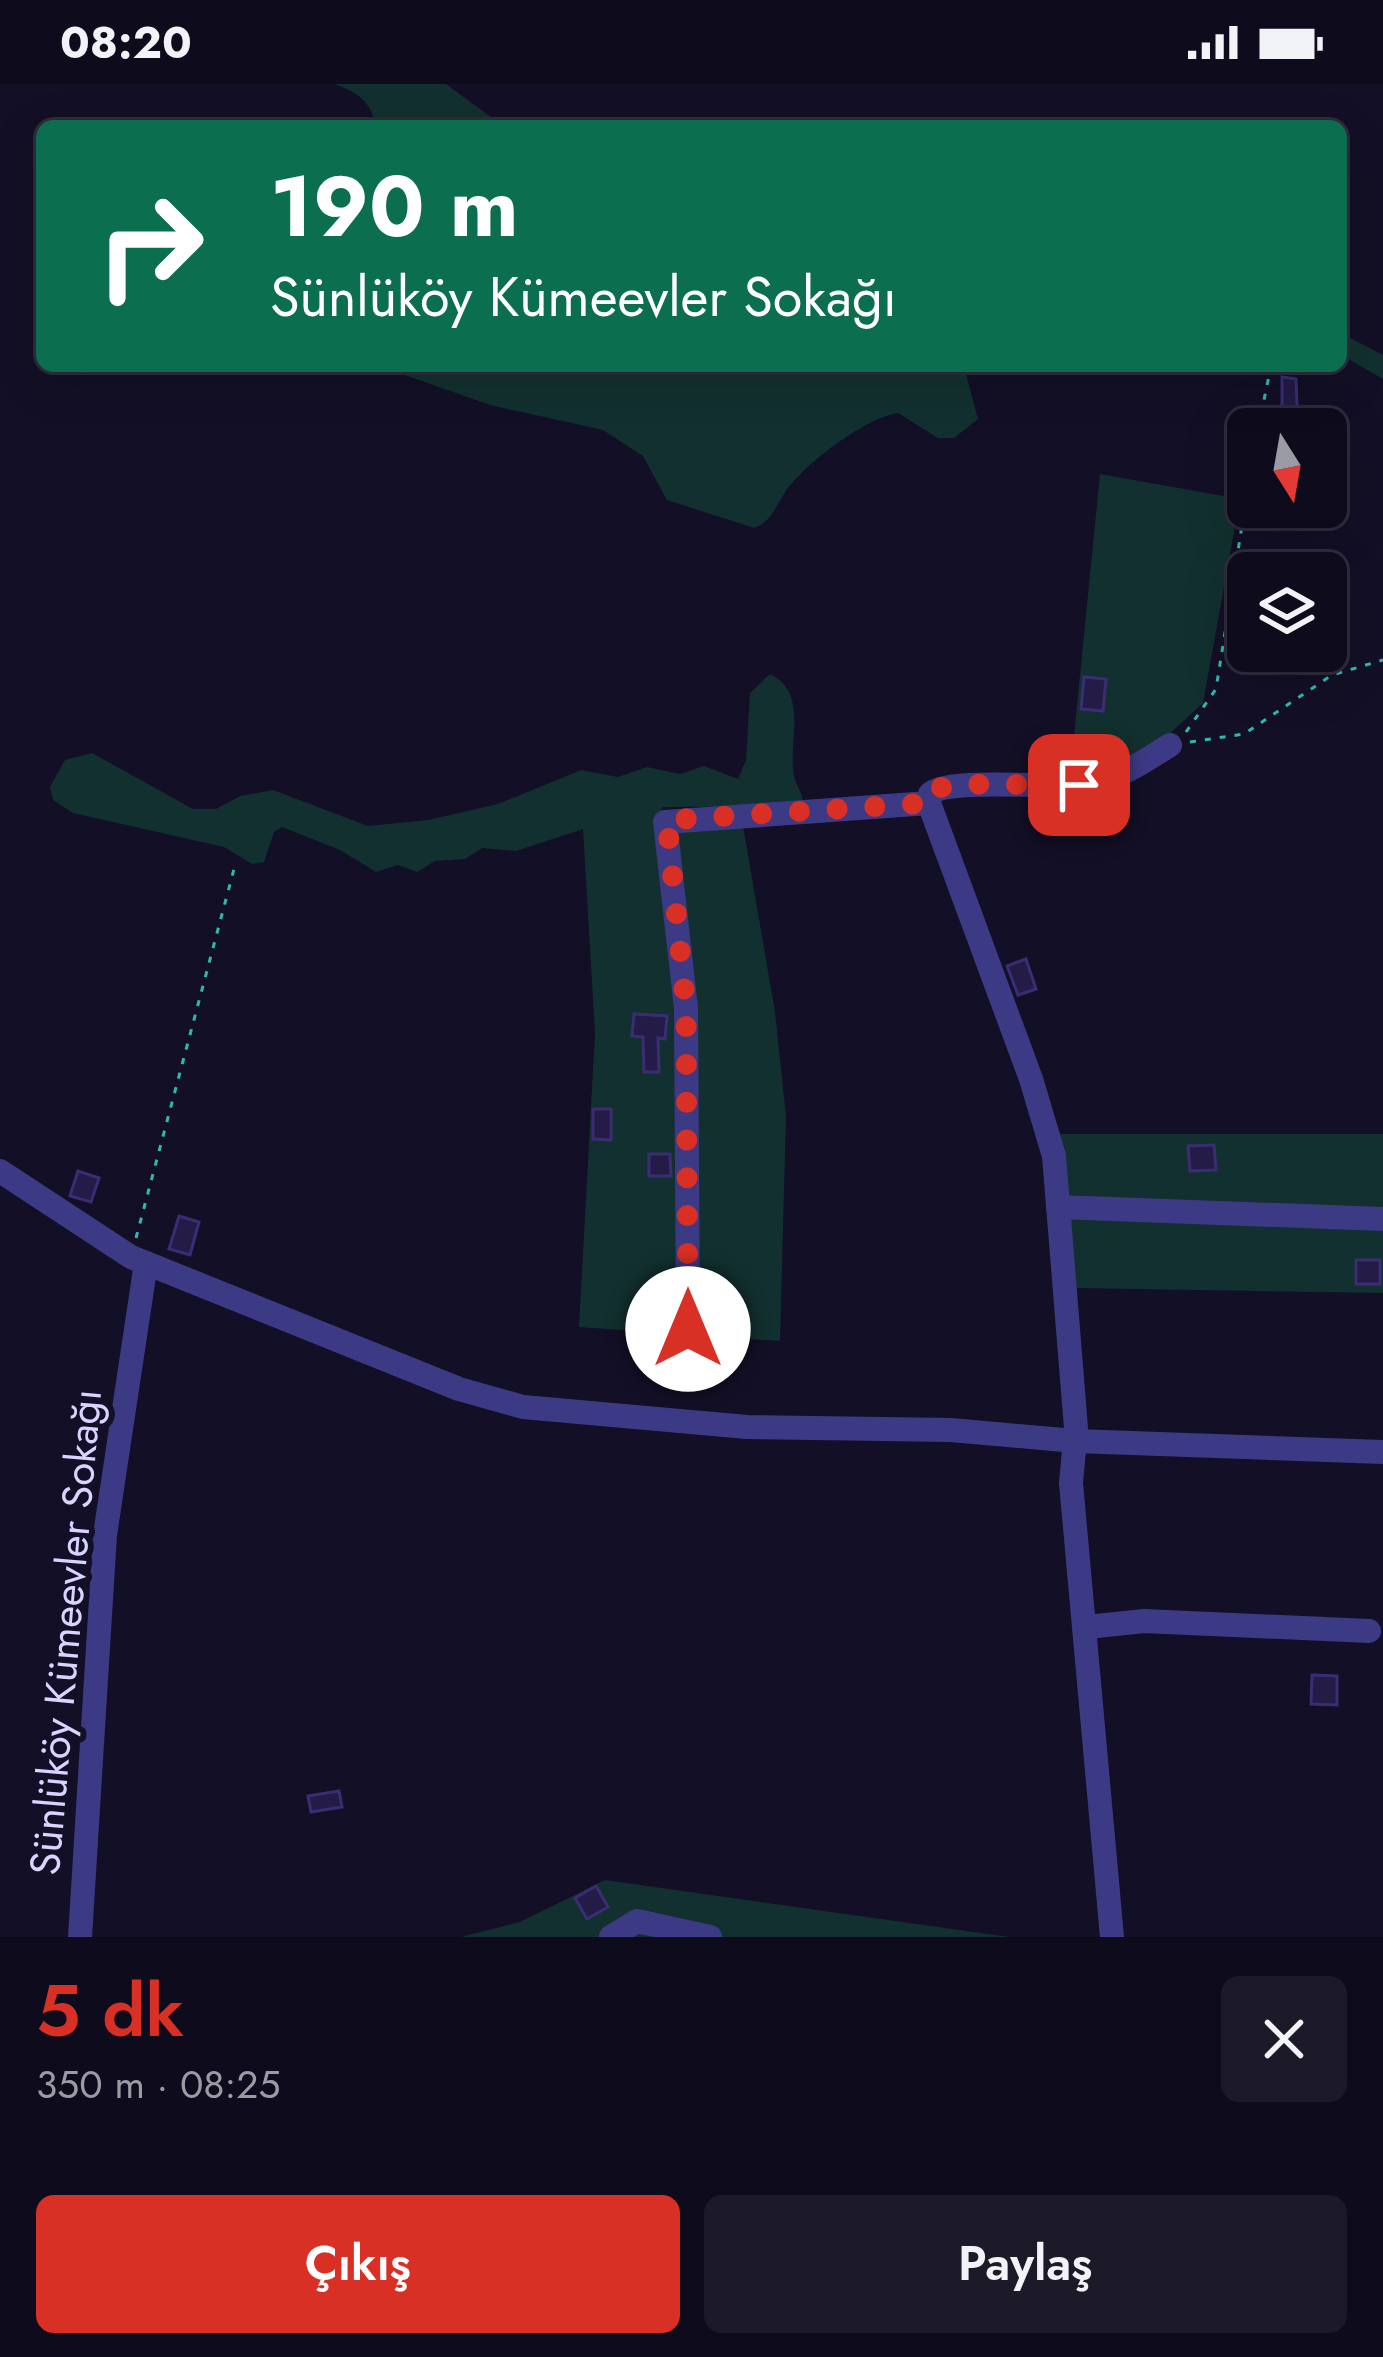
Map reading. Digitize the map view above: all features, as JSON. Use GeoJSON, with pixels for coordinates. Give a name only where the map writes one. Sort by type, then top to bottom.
{"type":"FeatureCollection","features":[{"type":"Feature","properties":{"kind":"street"},"geometry":{"type":"LineString","coordinates":[[1112,1937],[1071,1483],[1075,1441],[1054,1156],[1041,1108],[928,803],[930,794],[944,785],[1012,788],[1099,782],[1170,745]]}},
{"type":"Feature","properties":{"kind":"street"},"geometry":{"type":"LineString","coordinates":[[688,1329],[686,1008],[665,823],[672,818],[928,803]]}},
{"type":"Feature","properties":{"kind":"street"},"geometry":{"type":"LineString","coordinates":[[0,1171],[139,1260],[459,1389],[523,1407],[674,1423],[951,1430],[1075,1441],[1383,1452]]}},
{"type":"Feature","properties":{"kind":"street"},"geometry":{"type":"LineString","coordinates":[[1058,1207],[1383,1219]]}},
{"type":"Feature","properties":{"kind":"street","name":"Sünlüköy Kümeevler Sokağı"},"geometry":{"type":"LineString","coordinates":[[80,1937],[104,1535],[139,1260]]}},
{"type":"Feature","properties":{"kind":"street"},"geometry":{"type":"LineString","coordinates":[[1087,1627],[1144,1621],[1369,1631]]}},
{"type":"Feature","properties":{"kind":"street"},"geometry":{"type":"LineString","coordinates":[[611,1937],[637,1921],[710,1937]]}},
{"type":"Feature","properties":{"kind":"path"},"geometry":{"type":"LineString","coordinates":[[1262,408],[1270,372]]}},
{"type":"Feature","properties":{"kind":"path"},"geometry":{"type":"LineString","coordinates":[[1170,745],[1213,698],[1241,528]]}},
{"type":"Feature","properties":{"kind":"path"},"geometry":{"type":"LineString","coordinates":[[1170,745],[1244,734],[1332,675],[1383,660]]}},
{"type":"Feature","properties":{"kind":"path"},"geometry":{"type":"LineString","coordinates":[[139,1260],[234,869]]}},
{"type":"Feature","properties":{"kind":"green space"},"geometry":{"type":"Polygon","coordinates":[[[334,84],[446,84],[495,120],[374,120],[371,110],[350,90],[334,84]]]}},
{"type":"Feature","properties":{"kind":"green space"},"geometry":{"type":"Polygon","coordinates":[[[1347,336],[1383,355],[1383,379],[1347,358],[1347,336]]]}},
{"type":"Feature","properties":{"kind":"green space"},"geometry":{"type":"Polygon","coordinates":[[[966,372],[978,419],[954,438],[938,438],[898,413],[869,424],[835,444],[805,470],[769,518],[754,528],[667,500],[643,456],[603,430],[490,405],[399,373],[966,372]]]}},
{"type":"Feature","properties":{"kind":"green space"},"geometry":{"type":"Polygon","coordinates":[[[1100,474],[1227,497],[1227,528],[1235,528],[1203,703],[1165,738],[1111,766],[1070,776],[1100,474]]]}},
{"type":"Feature","properties":{"kind":"green space"},"geometry":{"type":"Polygon","coordinates":[[[770,674],[789,692],[793,703],[793,770],[803,806],[663,807],[655,820],[742,820],[775,1012],[786,1116],[780,1341],[579,1327],[595,1033],[583,829],[516,851],[482,848],[465,859],[435,861],[417,872],[398,865],[376,872],[340,850],[282,827],[274,832],[264,862],[252,864],[224,847],[73,813],[53,800],[50,787],[65,760],[92,753],[193,809],[216,809],[240,796],[273,790],[368,826],[428,820],[498,804],[581,770],[618,777],[647,767],[680,774],[704,766],[738,779],[746,760],[750,693],[770,674]]]}},
{"type":"Feature","properties":{"kind":"green space"},"geometry":{"type":"Polygon","coordinates":[[[1056,1134],[1383,1134],[1383,1293],[1076,1288],[1056,1134]]]}},
{"type":"Feature","properties":{"kind":"green space"},"geometry":{"type":"Polygon","coordinates":[[[605,1880],[1009,1937],[461,1937],[520,1922],[605,1880]]]}},
{"type":"Feature","properties":{"kind":"building"},"geometry":{"type":"Polygon","coordinates":[[[1282,377],[1296,379],[1297,408],[1282,408],[1282,377]]]}},
{"type":"Feature","properties":{"kind":"building"},"geometry":{"type":"Polygon","coordinates":[[[1084,677],[1106,679],[1103,711],[1081,709],[1084,677]]]}},
{"type":"Feature","properties":{"kind":"building"},"geometry":{"type":"Polygon","coordinates":[[[1026,959],[1036,989],[1018,995],[1007,966],[1026,959]]]}},
{"type":"Feature","properties":{"kind":"building"},"geometry":{"type":"Polygon","coordinates":[[[634,1014],[667,1016],[665,1039],[658,1038],[659,1072],[644,1072],[643,1037],[632,1036],[634,1014]]]}},
{"type":"Feature","properties":{"kind":"building"},"geometry":{"type":"Polygon","coordinates":[[[593,1109],[611,1109],[611,1140],[593,1139],[593,1109]]]}},
{"type":"Feature","properties":{"kind":"building"},"geometry":{"type":"Polygon","coordinates":[[[1214,1145],[1216,1170],[1190,1171],[1188,1146],[1214,1145]]]}},
{"type":"Feature","properties":{"kind":"building"},"geometry":{"type":"Polygon","coordinates":[[[649,1154],[670,1154],[671,1176],[649,1176],[649,1154]]]}},
{"type":"Feature","properties":{"kind":"building"},"geometry":{"type":"Polygon","coordinates":[[[78,1171],[99,1178],[91,1202],[70,1196],[78,1171]]]}},
{"type":"Feature","properties":{"kind":"building"},"geometry":{"type":"Polygon","coordinates":[[[179,1216],[199,1222],[190,1255],[169,1249],[179,1216]]]}},
{"type":"Feature","properties":{"kind":"building"},"geometry":{"type":"Polygon","coordinates":[[[1356,1260],[1380,1260],[1380,1284],[1356,1284],[1356,1260]]]}},
{"type":"Feature","properties":{"kind":"building"},"geometry":{"type":"Polygon","coordinates":[[[1312,1675],[1337,1676],[1337,1705],[1311,1704],[1312,1675]]]}},
{"type":"Feature","properties":{"kind":"building"},"geometry":{"type":"Polygon","coordinates":[[[339,1791],[342,1807],[311,1812],[308,1796],[339,1791]]]}},
{"type":"Feature","properties":{"kind":"building"},"geometry":{"type":"Polygon","coordinates":[[[596,1886],[608,1907],[587,1919],[575,1898],[596,1886]]]}},
{"type":"Feature","properties":{"kind":"route"},"geometry":{"type":"LineString","coordinates":[[688,1329],[685,975],[667,820],[928,803],[935,789],[955,784],[1079,785]]}}]}
